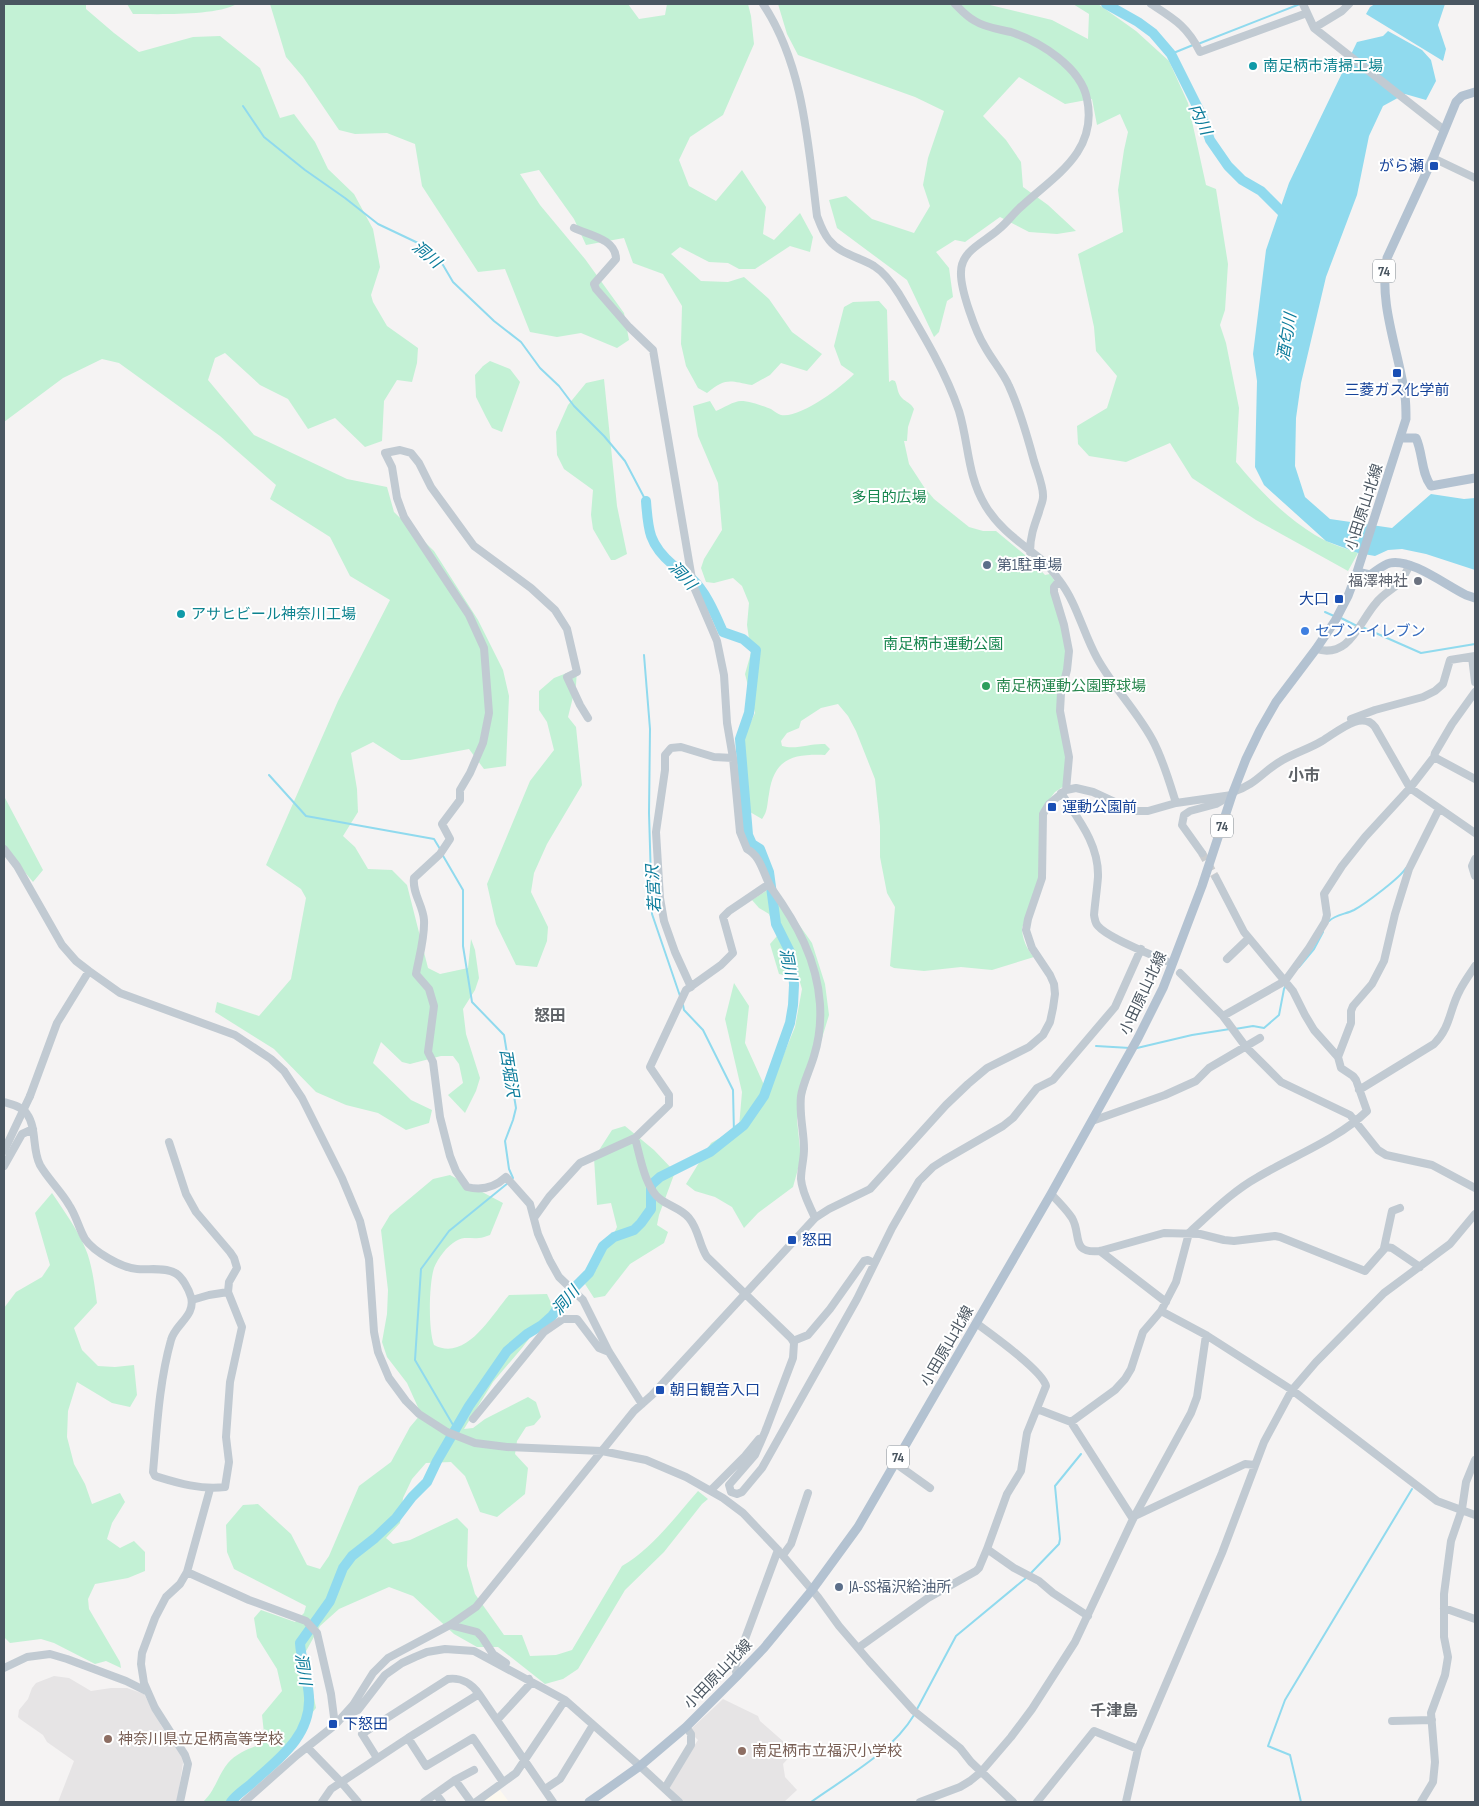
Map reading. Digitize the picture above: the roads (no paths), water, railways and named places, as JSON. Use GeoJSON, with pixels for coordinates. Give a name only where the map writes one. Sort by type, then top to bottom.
{"type":"FeatureCollection","features":[{"type":"Feature","properties":{"kind":"main road","name":"小田原山北線"},"geometry":{"type":"LineString","coordinates":[[590,1802],[640,1766],[686,1727],[737,1676],[764,1648],[812,1590],[858,1527],[1051,1194],[1132,1048],[1167,979],[1202,886],[1232,794],[1260,730],[1276,702],[1316,649],[1337,617],[1348,596],[1361,561],[1406,420],[1406,397],[1385,299],[1384,274],[1387,258],[1433,158],[1456,102],[1462,96],[1474,91]]}},
{"type":"Feature","properties":{"kind":"main road"},"geometry":{"type":"LineString","coordinates":[[1401,438],[1416,438],[1420,446],[1426,478],[1430,486],[1475,478]]}},
{"type":"Feature","properties":{"kind":"main road"},"geometry":{"type":"LineString","coordinates":[[1357,572],[1370,574],[1387,564],[1400,562],[1410,565],[1450,588],[1475,598]]}},
{"type":"Feature","properties":{"kind":"street"},"geometry":{"type":"LineString","coordinates":[[763,4],[777,26],[795,75],[802,109],[817,216],[822,230],[837,248],[872,265],[882,272],[895,288],[952,390],[960,415],[970,471],[980,496],[999,524],[1043,561],[1059,581],[1073,604],[1096,656],[1111,683],[1130,706],[1152,739],[1176,803]]}},
{"type":"Feature","properties":{"kind":"street"},"geometry":{"type":"LineString","coordinates":[[955,4],[976,22],[1025,38],[1052,53],[1077,77],[1086,92],[1089,109],[1088,127],[1084,139],[1068,166],[1022,205],[999,230],[969,252],[961,266],[963,286],[976,325],[984,346],[1008,384],[1040,482],[1043,497],[1030,539],[1030,552]]}},
{"type":"Feature","properties":{"kind":"street"},"geometry":{"type":"LineString","coordinates":[[1151,4],[1182,24],[1193,38],[1200,52],[1307,13]]}},
{"type":"Feature","properties":{"kind":"street"},"geometry":{"type":"LineString","coordinates":[[1303,4],[1315,27],[1323,35],[1444,130]]}},
{"type":"Feature","properties":{"kind":"street"},"geometry":{"type":"LineString","coordinates":[[1315,27],[1342,11],[1349,4]]}},
{"type":"Feature","properties":{"kind":"street"},"geometry":{"type":"LineString","coordinates":[[1433,158],[1475,178]]}},
{"type":"Feature","properties":{"kind":"street"},"geometry":{"type":"LineString","coordinates":[[574,228],[607,242],[613,247],[616,259],[594,284],[596,289],[629,327],[653,350],[693,585],[714,632],[724,675],[727,723],[733,758],[740,832],[747,849],[756,853],[769,884],[799,930],[811,959],[816,979],[820,1005],[819,1031],[815,1055],[801,1095],[800,1116],[804,1149],[801,1179],[803,1192],[815,1218]]}},
{"type":"Feature","properties":{"kind":"street"},"geometry":{"type":"LineString","coordinates":[[588,718],[567,677],[577,672],[567,629],[555,610],[531,588],[474,546],[431,487],[419,463],[410,453],[400,450],[386,453],[392,467],[397,498],[404,517],[469,615],[484,648],[487,675],[489,713],[483,743],[470,774],[460,790],[460,800],[442,824],[450,839],[440,854],[414,878],[413,886],[424,919],[416,974],[428,989],[434,1006],[428,1052],[433,1062],[440,1117],[450,1156],[463,1183],[468,1187],[481,1190],[501,1182],[506,1177],[530,1204],[538,1234],[550,1261],[559,1277],[583,1300],[609,1352],[642,1404]]}},
{"type":"Feature","properties":{"kind":"street"},"geometry":{"type":"LineString","coordinates":[[1316,649],[1327,652],[1334,651],[1353,637],[1374,604],[1399,583],[1410,565]]}},
{"type":"Feature","properties":{"kind":"street"},"geometry":{"type":"LineString","coordinates":[[1059,581],[1054,587],[1054,592],[1064,624],[1069,651],[1060,703],[1069,757],[1064,792],[1092,842],[1097,859],[1098,876],[1095,921],[1099,927],[1109,934],[1166,961]]}},
{"type":"Feature","properties":{"kind":"street"},"geometry":{"type":"LineString","coordinates":[[1339,729],[1340,725],[1344,722],[1364,713],[1430,694],[1443,684],[1450,660],[1474,656],[1475,682]]}},
{"type":"Feature","properties":{"kind":"street"},"geometry":{"type":"LineString","coordinates":[[1223,1016],[1284,981],[1309,948],[1325,922],[1327,915],[1324,894],[1337,873],[1365,837],[1410,788],[1434,758],[1452,724],[1475,692]]}},
{"type":"Feature","properties":{"kind":"street"},"geometry":{"type":"LineString","coordinates":[[1202,853],[1182,825],[1184,815],[1190,811],[1216,804],[1232,794],[1247,788],[1280,761],[1322,741],[1339,729],[1361,720],[1372,723],[1410,788],[1475,834]]}},
{"type":"Feature","properties":{"kind":"street"},"geometry":{"type":"LineString","coordinates":[[691,987],[666,929],[660,898],[656,832],[665,770],[665,755],[671,748],[681,747],[714,757],[733,758]]}},
{"type":"Feature","properties":{"kind":"street"},"geometry":{"type":"LineString","coordinates":[[1434,758],[1475,779]]}},
{"type":"Feature","properties":{"kind":"street"},"geometry":{"type":"LineString","coordinates":[[245,1802],[335,1725],[353,1705],[372,1673],[388,1658],[450,1625],[480,1602],[642,1404],[815,1218],[870,1189],[968,1084],[987,1068],[1029,1047],[1043,1035],[1050,1022],[1055,994],[1054,984],[1032,948],[1026,930],[1042,878],[1043,814],[1049,804],[1064,792],[1076,788],[1094,792],[1134,811],[1232,794]]}},
{"type":"Feature","properties":{"kind":"street"},"geometry":{"type":"LineString","coordinates":[[1338,1057],[1351,1023],[1352,1006],[1372,984],[1384,961],[1395,914],[1409,869],[1439,809]]}},
{"type":"Feature","properties":{"kind":"street"},"geometry":{"type":"LineString","coordinates":[[4,849],[17,866],[62,945],[76,961],[120,993],[235,1035],[271,1059],[284,1071],[302,1098],[342,1178],[360,1221],[369,1259],[374,1332],[378,1352],[389,1378],[406,1401],[419,1414],[460,1438],[475,1443],[507,1447],[602,1451],[659,1464],[714,1492],[731,1503],[780,1552],[858,1648],[916,1713],[960,1748],[981,1772],[1013,1802]]}},
{"type":"Feature","properties":{"kind":"street"},"geometry":{"type":"LineString","coordinates":[[1475,860],[1472,869],[1475,876]]}},
{"type":"Feature","properties":{"kind":"street"},"geometry":{"type":"LineString","coordinates":[[1071,1422],[1115,1390],[1125,1379],[1131,1369],[1143,1332],[1161,1311],[1176,1282],[1189,1233],[1236,1191],[1264,1173],[1320,1144],[1354,1121],[1366,1110],[1353,1076],[1341,1068],[1338,1057],[1314,1030],[1293,991],[1248,938],[1216,878]]}},
{"type":"Feature","properties":{"kind":"street"},"geometry":{"type":"LineString","coordinates":[[534,1218],[549,1197],[580,1162],[635,1138],[669,1105],[669,1096],[650,1067],[686,990],[721,965],[733,953],[723,917],[769,884]]}},
{"type":"Feature","properties":{"kind":"street"},"geometry":{"type":"LineString","coordinates":[[1227,958],[1248,938]]}},
{"type":"Feature","properties":{"kind":"street"},"geometry":{"type":"LineString","coordinates":[[635,1138],[652,1193],[660,1200],[689,1217],[696,1229],[701,1247],[707,1258],[793,1341],[793,1358],[755,1455],[729,1486],[731,1492],[737,1494],[742,1492],[762,1468],[857,1299],[892,1228],[919,1181],[933,1167],[1003,1126],[1013,1118],[1037,1088],[1053,1080],[1115,1007],[1141,949]]}},
{"type":"Feature","properties":{"kind":"street"},"geometry":{"type":"LineString","coordinates":[[1359,1090],[1434,1044],[1442,1036],[1448,1026],[1460,988],[1475,966]]}},
{"type":"Feature","properties":{"kind":"street"},"geometry":{"type":"LineString","coordinates":[[4,1151],[30,1096],[57,1023],[89,971]]}},
{"type":"Feature","properties":{"kind":"street"},"geometry":{"type":"LineString","coordinates":[[1180,973],[1223,1016],[1246,1047],[1281,1082],[1350,1115],[1378,1150],[1386,1155],[1432,1165],[1475,1188]]}},
{"type":"Feature","properties":{"kind":"street"},"geometry":{"type":"LineString","coordinates":[[1092,1120],[1165,1095],[1196,1081],[1210,1068],[1260,1038]]}},
{"type":"Feature","properties":{"kind":"street"},"geometry":{"type":"LineString","coordinates":[[4,1102],[27,1113],[33,1129],[39,1164],[70,1206],[86,1240],[107,1257],[128,1267],[134,1269],[168,1270],[177,1273],[189,1290],[192,1300],[191,1309],[188,1317],[173,1332],[168,1349],[159,1399],[153,1472],[155,1476],[180,1484],[210,1489],[225,1487],[229,1462],[226,1437],[230,1390],[242,1327],[228,1292],[229,1282],[237,1268],[234,1258],[196,1212],[186,1194],[169,1142]]}},
{"type":"Feature","properties":{"kind":"street"},"geometry":{"type":"LineString","coordinates":[[4,1166],[22,1134],[33,1129]]}},
{"type":"Feature","properties":{"kind":"street"},"geometry":{"type":"LineString","coordinates":[[1051,1194],[1073,1220],[1081,1247],[1090,1252],[1100,1251],[1155,1234],[1189,1233],[1234,1241],[1280,1236],[1365,1271],[1384,1248],[1392,1211],[1400,1208]]}},
{"type":"Feature","properties":{"kind":"street"},"geometry":{"type":"LineString","coordinates":[[1126,1802],[1138,1749],[1222,1552],[1264,1442],[1292,1390],[1316,1362],[1377,1299],[1399,1280],[1450,1244],[1475,1214]]}},
{"type":"Feature","properties":{"kind":"street"},"geometry":{"type":"LineString","coordinates":[[1384,1248],[1392,1248],[1420,1267]]}},
{"type":"Feature","properties":{"kind":"street"},"geometry":{"type":"LineString","coordinates":[[1100,1251],[1166,1302]]}},
{"type":"Feature","properties":{"kind":"street"},"geometry":{"type":"LineString","coordinates":[[793,1341],[808,1335],[830,1309],[864,1261],[868,1260],[874,1263]]}},
{"type":"Feature","properties":{"kind":"street"},"geometry":{"type":"LineString","coordinates":[[192,1300],[228,1292]]}},
{"type":"Feature","properties":{"kind":"street"},"geometry":{"type":"LineString","coordinates":[[1161,1311],[1206,1335],[1292,1390],[1437,1500],[1475,1515]]}},
{"type":"Feature","properties":{"kind":"street"},"geometry":{"type":"LineString","coordinates":[[473,1420],[544,1332],[562,1319],[577,1319],[599,1348],[609,1352]]}},
{"type":"Feature","properties":{"kind":"street"},"geometry":{"type":"LineString","coordinates":[[858,1648],[928,1598],[976,1571],[1007,1494],[1021,1471],[1027,1433],[1046,1386],[1042,1376],[976,1323]]}},
{"type":"Feature","properties":{"kind":"street"},"geometry":{"type":"LineString","coordinates":[[920,1802],[960,1788],[981,1772],[1032,1710],[1075,1642],[1134,1518],[1191,1413],[1197,1397],[1206,1335]]}},
{"type":"Feature","properties":{"kind":"street"},"geometry":{"type":"LineString","coordinates":[[1037,1409],[1071,1422],[1134,1518]]}},
{"type":"Feature","properties":{"kind":"street"},"geometry":{"type":"LineString","coordinates":[[714,1492],[765,1432]]}},
{"type":"Feature","properties":{"kind":"street"},"geometry":{"type":"LineString","coordinates":[[1421,1802],[1433,1782],[1435,1762],[1431,1713],[1448,1658],[1444,1636],[1444,1594],[1451,1541],[1462,1510],[1466,1482],[1475,1460]]}},
{"type":"Feature","properties":{"kind":"street"},"geometry":{"type":"LineString","coordinates":[[895,1463],[930,1488]]}},
{"type":"Feature","properties":{"kind":"street"},"geometry":{"type":"LineString","coordinates":[[1134,1518],[1245,1464],[1256,1465]]}},
{"type":"Feature","properties":{"kind":"street"},"geometry":{"type":"LineString","coordinates":[[180,1802],[188,1764],[185,1755],[146,1691],[141,1664],[142,1653],[155,1618],[166,1597],[180,1584],[187,1572],[210,1489]]}},
{"type":"Feature","properties":{"kind":"street"},"geometry":{"type":"LineString","coordinates":[[737,1676],[735,1667],[739,1655],[780,1552],[792,1544],[808,1493]]}},
{"type":"Feature","properties":{"kind":"street"},"geometry":{"type":"LineString","coordinates":[[986,1549],[1014,1568],[1029,1575],[1088,1616]]}},
{"type":"Feature","properties":{"kind":"street"},"geometry":{"type":"LineString","coordinates":[[187,1572],[249,1600],[306,1621],[313,1628],[317,1633],[335,1725]]}},
{"type":"Feature","properties":{"kind":"street"},"geometry":{"type":"LineString","coordinates":[[1444,1608],[1475,1619]]}},
{"type":"Feature","properties":{"kind":"street"},"geometry":{"type":"LineString","coordinates":[[450,1625],[477,1632],[498,1658],[524,1673],[531,1683]]}},
{"type":"Feature","properties":{"kind":"street"},"geometry":{"type":"LineString","coordinates":[[342,1717],[358,1710],[385,1675],[402,1663],[428,1652],[444,1649],[474,1651],[564,1700],[679,1802]]}},
{"type":"Feature","properties":{"kind":"street"},"geometry":{"type":"LineString","coordinates":[[4,1668],[27,1657],[50,1654],[126,1681],[146,1691]]}},
{"type":"Feature","properties":{"kind":"street"},"geometry":{"type":"LineString","coordinates":[[378,1758],[362,1734],[448,1679],[453,1678],[473,1686],[553,1802]]}},
{"type":"Feature","properties":{"kind":"street"},"geometry":{"type":"LineString","coordinates":[[497,1720],[531,1683]]}},
{"type":"Feature","properties":{"kind":"street"},"geometry":{"type":"LineString","coordinates":[[323,1802],[331,1789],[341,1782],[479,1694]]}},
{"type":"Feature","properties":{"kind":"street"},"geometry":{"type":"LineString","coordinates":[[476,1802],[516,1773],[564,1700]]}},
{"type":"Feature","properties":{"kind":"street"},"geometry":{"type":"LineString","coordinates":[[1392,1721],[1432,1720]]}},
{"type":"Feature","properties":{"kind":"street"},"geometry":{"type":"LineString","coordinates":[[545,1790],[560,1779],[593,1725]]}},
{"type":"Feature","properties":{"kind":"street"},"geometry":{"type":"LineString","coordinates":[[665,1788],[691,1745],[691,1734],[686,1727]]}},
{"type":"Feature","properties":{"kind":"street"},"geometry":{"type":"LineString","coordinates":[[1037,1802],[1094,1731],[1138,1749]]}},
{"type":"Feature","properties":{"kind":"street"},"geometry":{"type":"LineString","coordinates":[[408,1738],[426,1766],[473,1738],[504,1782]]}},
{"type":"Feature","properties":{"kind":"street"},"geometry":{"type":"LineString","coordinates":[[307,1747],[358,1802]]}},
{"type":"Feature","properties":{"kind":"street"},"geometry":{"type":"LineString","coordinates":[[424,1802],[455,1780],[474,1770]]}},
{"type":"Feature","properties":{"kind":"street"},"geometry":{"type":"LineString","coordinates":[[455,1780],[471,1802]]}},
{"type":"Feature","properties":{"kind":"street"},"geometry":{"type":"LineString","coordinates":[[436,1794],[442,1802]]}},
{"type":"Feature","properties":{"kind":"water"},"geometry":{"type":"Polygon","coordinates":[[[1375,4],[1445,4],[1438,25],[1446,49],[1443,61],[1366,14],[1370,7],[1375,4]]]}},
{"type":"Feature","properties":{"kind":"water","name":"酒匂川"},"geometry":{"type":"Polygon","coordinates":[[[1388,31],[1422,50],[1431,60],[1436,81],[1426,100],[1405,94],[1383,106],[1369,136],[1357,195],[1326,277],[1301,383],[1296,418],[1295,466],[1305,497],[1330,519],[1392,528],[1431,494],[1464,499],[1475,498],[1475,570],[1426,554],[1402,549],[1388,550],[1375,556],[1358,553],[1326,541],[1264,485],[1255,467],[1257,381],[1253,354],[1266,250],[1289,183],[1357,42],[1383,36],[1388,31]]]}},
{"type":"Feature","properties":{"kind":"waterway","name":"内川"},"geometry":{"type":"LineString","coordinates":[[1106,4],[1153,33],[1171,54],[1202,116],[1210,140],[1228,166],[1242,180],[1261,191],[1288,218]]}},
{"type":"Feature","properties":{"kind":"waterway"},"geometry":{"type":"LineString","coordinates":[[1198,44],[1300,4]]}},
{"type":"Feature","properties":{"kind":"waterway"},"geometry":{"type":"LineString","coordinates":[[1171,54],[1193,45]]}},
{"type":"Feature","properties":{"kind":"waterway","name":"洞川"},"geometry":{"type":"LineString","coordinates":[[243,106],[264,137],[305,170],[378,224],[418,243],[443,265],[453,282],[494,321],[521,342],[540,368],[604,436],[625,461],[646,501]]}},
{"type":"Feature","properties":{"kind":"waterway","name":"洞川"},"geometry":{"type":"LineString","coordinates":[[231,1802],[281,1756],[298,1736],[304,1724],[308,1711],[309,1697],[300,1643],[330,1601],[343,1568],[352,1556],[396,1518],[412,1497],[427,1482],[469,1406],[507,1351],[552,1316],[568,1294],[589,1273],[603,1246],[614,1237],[634,1230],[641,1223],[651,1209],[651,1185],[660,1177],[710,1152],[744,1125],[764,1096],[790,1023],[794,985],[790,952],[776,924],[769,872],[760,849],[752,844],[748,835],[740,739],[749,713],[756,650],[743,639],[723,632],[702,590],[659,551],[654,544],[649,529],[646,501]]}},
{"type":"Feature","properties":{"kind":"waterway"},"geometry":{"type":"LineString","coordinates":[[1325,612],[1334,616]]}},
{"type":"Feature","properties":{"kind":"waterway"},"geometry":{"type":"LineString","coordinates":[[1341,618],[1357,626]]}},
{"type":"Feature","properties":{"kind":"waterway"},"geometry":{"type":"LineString","coordinates":[[1362,627],[1421,653],[1475,644]]}},
{"type":"Feature","properties":{"kind":"waterway","name":"若宮沢"},"geometry":{"type":"LineString","coordinates":[[644,655],[650,729],[649,813],[652,914],[680,996]]}},
{"type":"Feature","properties":{"kind":"waterway","name":"西堀沢"},"geometry":{"type":"LineString","coordinates":[[269,775],[306,816],[434,839],[440,849]]}},
{"type":"Feature","properties":{"kind":"waterway","name":"西堀沢"},"geometry":{"type":"LineString","coordinates":[[442,854],[463,890],[463,946],[472,1002],[504,1035],[516,1108],[505,1141],[509,1169],[513,1178],[511,1180]]}},
{"type":"Feature","properties":{"kind":"waterway"},"geometry":{"type":"LineString","coordinates":[[1329,921],[1354,910],[1366,902],[1390,884],[1406,868]]}},
{"type":"Feature","properties":{"kind":"waterway"},"geometry":{"type":"LineString","coordinates":[[1299,967],[1314,949],[1323,932]]}},
{"type":"Feature","properties":{"kind":"waterway"},"geometry":{"type":"LineString","coordinates":[[1235,1029],[1253,1026],[1264,1028],[1279,1015],[1286,985]]}},
{"type":"Feature","properties":{"kind":"waterway","name":"若宮沢"},"geometry":{"type":"LineString","coordinates":[[683,1005],[684,1010],[703,1030],[733,1090],[734,1134]]}},
{"type":"Feature","properties":{"kind":"waterway"},"geometry":{"type":"LineString","coordinates":[[1137,1048],[1192,1035],[1230,1029]]}},
{"type":"Feature","properties":{"kind":"waterway"},"geometry":{"type":"LineString","coordinates":[[1096,1046],[1130,1048]]}},
{"type":"Feature","properties":{"kind":"waterway","name":"西堀沢"},"geometry":{"type":"LineString","coordinates":[[456,1430],[415,1360],[421,1269],[449,1231],[508,1183]]}},
{"type":"Feature","properties":{"kind":"waterway"},"geometry":{"type":"LineString","coordinates":[[1031,1573],[1059,1544],[1055,1486],[1081,1454]]}},
{"type":"Feature","properties":{"kind":"waterway"},"geometry":{"type":"LineString","coordinates":[[1301,1802],[1290,1755],[1268,1746],[1285,1700],[1412,1489]]}},
{"type":"Feature","properties":{"kind":"waterway"},"geometry":{"type":"LineString","coordinates":[[916,1711],[956,1636],[1026,1578]]}},
{"type":"Feature","properties":{"kind":"waterway"},"geometry":{"type":"LineString","coordinates":[[811,1802],[881,1752],[894,1741],[914,1715]]}},
{"type":"Feature","properties":{"kind":"tunnel"},"geometry":{"type":"LineString","coordinates":[[1202,853],[1216,878]]}},
{"type":"Feature","properties":{"kind":"place","name":"南足柄市清掃工場"},"geometry":{"type":"Point","coordinates":[1253,66]}},
{"type":"Feature","properties":{"kind":"place","name":"がら瀬"},"geometry":{"type":"Point","coordinates":[1434,166]}},
{"type":"Feature","properties":{"kind":"place","name":"三菱ガス化学前"},"geometry":{"type":"Point","coordinates":[1397,373]}},
{"type":"Feature","properties":{"kind":"place","name":"第1駐車場"},"geometry":{"type":"Point","coordinates":[987,565]}},
{"type":"Feature","properties":{"kind":"place","name":"福澤神社"},"geometry":{"type":"Point","coordinates":[1418,581]}},
{"type":"Feature","properties":{"kind":"place","name":"大口"},"geometry":{"type":"Point","coordinates":[1339,599]}},
{"type":"Feature","properties":{"kind":"place","name":"アサヒビール神奈川工場"},"geometry":{"type":"Point","coordinates":[181,614]}},
{"type":"Feature","properties":{"kind":"place","name":"セブン-イレブン"},"geometry":{"type":"Point","coordinates":[1305,631]}},
{"type":"Feature","properties":{"kind":"place","name":"南足柄運動公園野球場"},"geometry":{"type":"Point","coordinates":[986,686]}},
{"type":"Feature","properties":{"kind":"place","name":"運動公園前"},"geometry":{"type":"Point","coordinates":[1052,807]}},
{"type":"Feature","properties":{"kind":"place","name":"怒田"},"geometry":{"type":"Point","coordinates":[792,1240]}},
{"type":"Feature","properties":{"kind":"place","name":"朝日観音入口"},"geometry":{"type":"Point","coordinates":[660,1390]}},
{"type":"Feature","properties":{"kind":"place","name":"JA-SS福沢給油所"},"geometry":{"type":"Point","coordinates":[839,1587]}},
{"type":"Feature","properties":{"kind":"place","name":"下怒田"},"geometry":{"type":"Point","coordinates":[333,1724]}},
{"type":"Feature","properties":{"kind":"place","name":"神奈川県立足柄高等学校"},"geometry":{"type":"Point","coordinates":[108,1739]}},
{"type":"Feature","properties":{"kind":"place","name":"南足柄市立福沢小学校"},"geometry":{"type":"Point","coordinates":[742,1751]}},
{"type":"Feature","properties":{"kind":"district","name":"小市"},"geometry":{"type":"Point","coordinates":[1304,775]}},
{"type":"Feature","properties":{"kind":"district","name":"怒田"},"geometry":{"type":"Point","coordinates":[550,1015]}},
{"type":"Feature","properties":{"kind":"district","name":"千津島"},"geometry":{"type":"Point","coordinates":[1114,1710]}},
{"type":"Feature","properties":{"kind":"park label","name":"多目的広場"},"geometry":{"type":"Point","coordinates":[889,497]}},
{"type":"Feature","properties":{"kind":"park label","name":"南足柄市運動公園"},"geometry":{"type":"Point","coordinates":[943,644]}}]}
